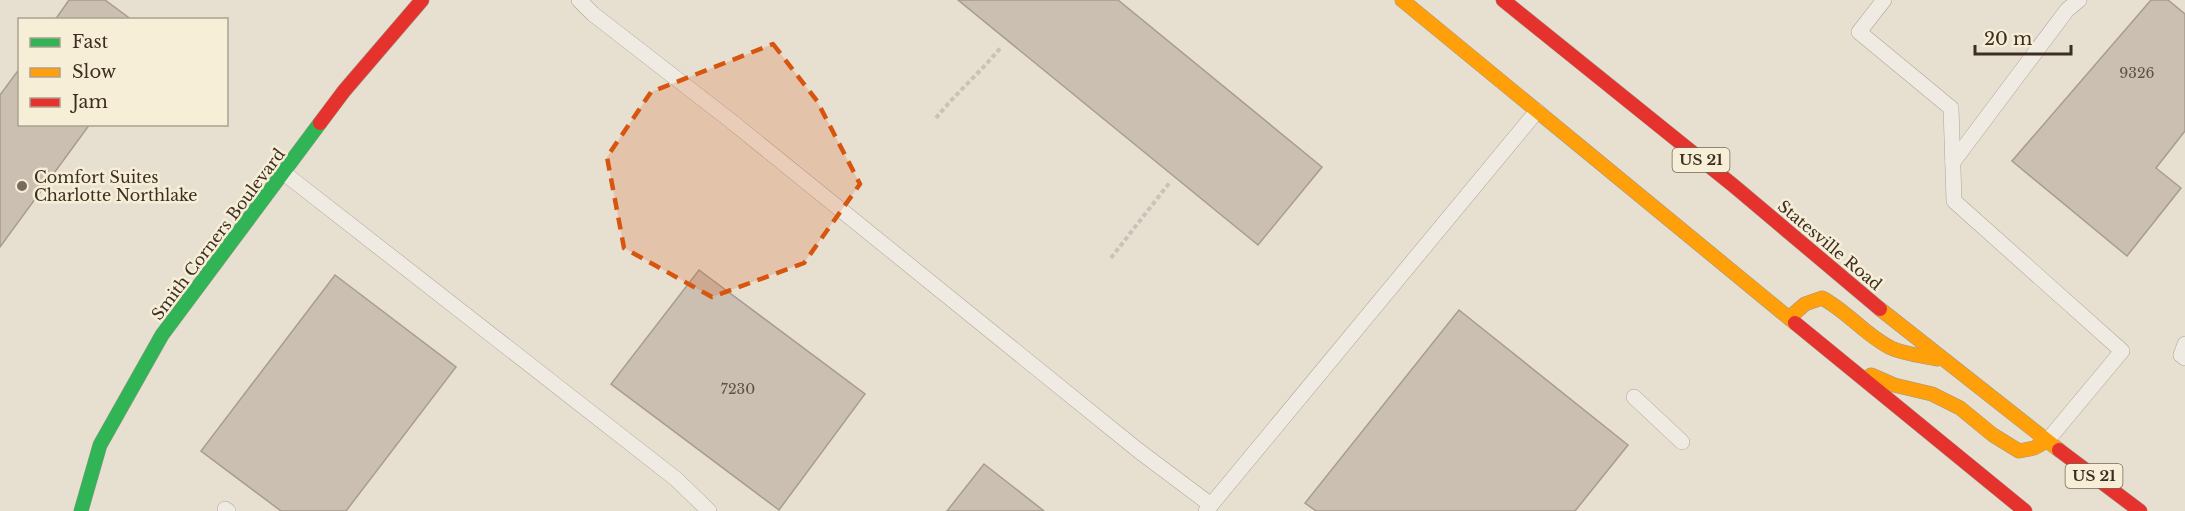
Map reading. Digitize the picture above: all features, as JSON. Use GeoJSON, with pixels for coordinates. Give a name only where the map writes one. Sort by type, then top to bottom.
{"type":"FeatureCollection","features":[{"type":"Feature","properties":{"kind":"main road","name":"Smith Corners Boulevard"},"geometry":{"type":"LineString","coordinates":[[81,511],[100,445],[162,335],[344,91],[422,0]]}},
{"type":"Feature","properties":{"kind":"main road"},"geometry":{"type":"LineString","coordinates":[[1402,0],[2025,511]]}},
{"type":"Feature","properties":{"kind":"main road","name":"Statesville Road"},"geometry":{"type":"LineString","coordinates":[[1503,0],[1948,362],[2140,511]]}},
{"type":"Feature","properties":{"kind":"main road"},"geometry":{"type":"LineString","coordinates":[[1789,318],[1805,304],[1822,298],[1839,307],[1872,336],[1893,349],[1948,362]]}},
{"type":"Feature","properties":{"kind":"main road"},"geometry":{"type":"LineString","coordinates":[[1845,363],[1894,385],[1932,394],[1960,408],[1993,435],[2019,451],[2034,448],[2047,441]]}},
{"type":"Feature","properties":{"kind":"lane"},"geometry":{"type":"LineString","coordinates":[[579,0],[593,14],[731,121],[1208,508],[1537,111]]}},
{"type":"Feature","properties":{"kind":"lane"},"geometry":{"type":"LineString","coordinates":[[1884,0],[1859,32],[1951,108],[1954,201],[2122,351],[2047,441]]}},
{"type":"Feature","properties":{"kind":"lane"},"geometry":{"type":"LineString","coordinates":[[1953,162],[2067,10],[2079,0]]}},
{"type":"Feature","properties":{"kind":"lane"},"geometry":{"type":"LineString","coordinates":[[284,173],[676,478],[709,511]]}},
{"type":"Feature","properties":{"kind":"lane"},"geometry":{"type":"LineString","coordinates":[[2185,344],[2181,355],[2185,358]]}},
{"type":"Feature","properties":{"kind":"lane"},"geometry":{"type":"LineString","coordinates":[[1634,397],[1682,442]]}},
{"type":"Feature","properties":{"kind":"path"},"geometry":{"type":"LineString","coordinates":[[936,118],[954,95],[983,70],[1001,47]]}},
{"type":"Feature","properties":{"kind":"path"},"geometry":{"type":"LineString","coordinates":[[1111,258],[1170,182]]}},
{"type":"Feature","properties":{"kind":"highlighted area"},"geometry":{"type":"Polygon","coordinates":[[[773,44],[817,101],[860,184],[804,263],[712,297],[624,248],[607,157],[651,92],[773,44]]]}},
{"type":"Feature","properties":{"kind":"building"},"geometry":{"type":"Polygon","coordinates":[[[69,0],[105,0],[129,18],[56,18],[69,0]]]}},
{"type":"Feature","properties":{"kind":"building"},"geometry":{"type":"Polygon","coordinates":[[[958,0],[1118,0],[1322,167],[1258,245],[958,0]]]}},
{"type":"Feature","properties":{"kind":"building"},"geometry":{"type":"Polygon","coordinates":[[[2151,0],[2168,0],[2185,14],[2185,131],[2156,168],[2181,188],[2127,256],[2012,161],[2151,0]]]}},
{"type":"Feature","properties":{"kind":"building","name":"Comfort Suites Charlotte Northlake"},"geometry":{"type":"Polygon","coordinates":[[[18,71],[18,126],[89,126],[0,247],[0,95],[18,71]]]}},
{"type":"Feature","properties":{"kind":"building"},"geometry":{"type":"Polygon","coordinates":[[[699,270],[865,394],[779,510],[611,384],[699,270]]]}},
{"type":"Feature","properties":{"kind":"building"},"geometry":{"type":"Polygon","coordinates":[[[335,275],[456,367],[346,511],[281,511],[201,451],[335,275]]]}},
{"type":"Feature","properties":{"kind":"building"},"geometry":{"type":"Polygon","coordinates":[[[1459,310],[1628,445],[1575,511],[1316,511],[1305,503],[1459,310]]]}},
{"type":"Feature","properties":{"kind":"building"},"geometry":{"type":"Polygon","coordinates":[[[984,464],[1044,511],[947,511],[984,464]]]}},
{"type":"Feature","properties":{"kind":"traffic: fast"},"geometry":{"type":"LineString","coordinates":[[81,511],[100,445],[162,335],[320,123]]}},
{"type":"Feature","properties":{"kind":"traffic: slow"},"geometry":{"type":"LineString","coordinates":[[1402,0],[1795,323]]}},
{"type":"Feature","properties":{"kind":"traffic: slow"},"geometry":{"type":"LineString","coordinates":[[1789,318],[1805,304],[1822,298],[1891,348],[1937,359]]}},
{"type":"Feature","properties":{"kind":"traffic: slow"},"geometry":{"type":"LineString","coordinates":[[1880,309],[2059,450]]}},
{"type":"Feature","properties":{"kind":"traffic: slow"},"geometry":{"type":"LineString","coordinates":[[1871,375],[1894,385],[1932,394],[1960,408],[1993,435],[2019,451],[2034,448],[2047,441]]}},
{"type":"Feature","properties":{"kind":"traffic: jam"},"geometry":{"type":"LineString","coordinates":[[320,123],[344,91],[422,0]]}},
{"type":"Feature","properties":{"kind":"traffic: jam"},"geometry":{"type":"LineString","coordinates":[[1503,0],[1734,186],[1880,309]]}},
{"type":"Feature","properties":{"kind":"traffic: jam"},"geometry":{"type":"LineString","coordinates":[[1795,323],[2025,511]]}},
{"type":"Feature","properties":{"kind":"traffic: jam"},"geometry":{"type":"LineString","coordinates":[[2059,450],[2140,511]]}},
{"type":"Feature","properties":{"kind":"place","name":"Comfort Suites Charlotte Northlake"},"geometry":{"type":"Point","coordinates":[22,186]}}]}
